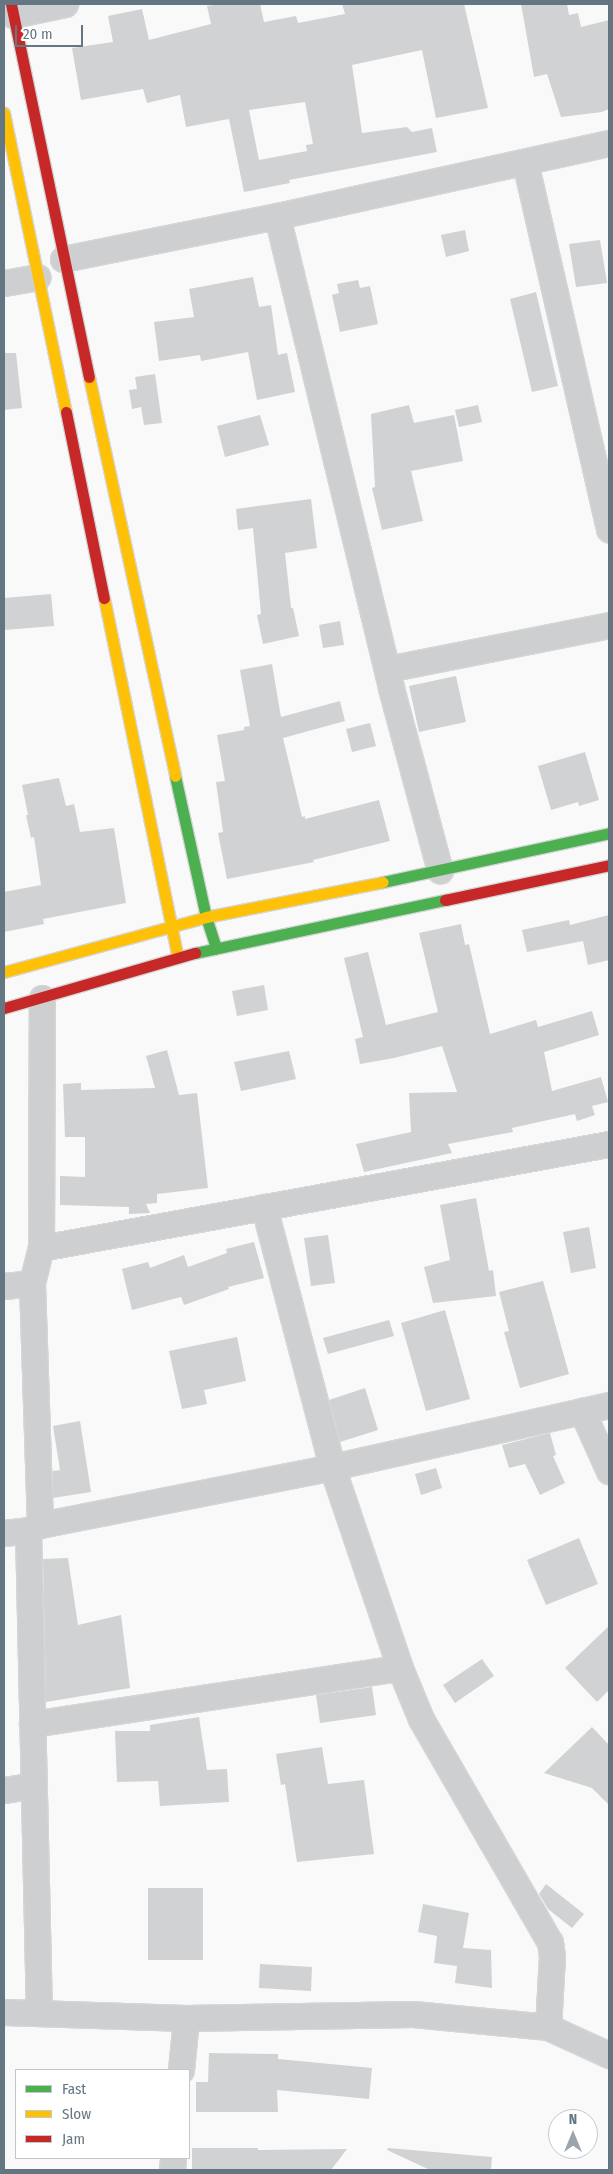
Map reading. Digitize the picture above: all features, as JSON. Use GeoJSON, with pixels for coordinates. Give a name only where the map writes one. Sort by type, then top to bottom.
{"type":"FeatureCollection","features":[{"type":"Feature","properties":{"kind":"street"},"geometry":{"type":"LineString","coordinates":[[65,4],[12,10],[206,917],[216,948]]}},
{"type":"Feature","properties":{"kind":"street"},"geometry":{"type":"LineString","coordinates":[[4,113],[178,957]]}},
{"type":"Feature","properties":{"kind":"street"},"geometry":{"type":"LineString","coordinates":[[64,259],[277,216],[609,143]]}},
{"type":"Feature","properties":{"kind":"street"},"geometry":{"type":"LineString","coordinates":[[525,162],[609,530]]}},
{"type":"Feature","properties":{"kind":"street"},"geometry":{"type":"LineString","coordinates":[[277,216],[387,669],[440,871]]}},
{"type":"Feature","properties":{"kind":"street"},"geometry":{"type":"LineString","coordinates":[[4,283],[37,277]]}},
{"type":"Feature","properties":{"kind":"street"},"geometry":{"type":"LineString","coordinates":[[387,669],[609,625]]}},
{"type":"Feature","properties":{"kind":"street"},"geometry":{"type":"LineString","coordinates":[[4,972],[206,917],[440,871],[609,833]]}},
{"type":"Feature","properties":{"kind":"street"},"geometry":{"type":"LineString","coordinates":[[4,1008],[178,957],[216,948],[609,865]]}},
{"type":"Feature","properties":{"kind":"street"},"geometry":{"type":"LineString","coordinates":[[39,2012],[34,1785],[24,1529],[32,1283],[41,1248],[42,998]]}},
{"type":"Feature","properties":{"kind":"street"},"geometry":{"type":"LineString","coordinates":[[41,1248],[609,1144]]}},
{"type":"Feature","properties":{"kind":"street"},"geometry":{"type":"LineString","coordinates":[[264,1207],[332,1467],[400,1668],[421,1719],[550,1942],[552,1956],[548,2027]]}},
{"type":"Feature","properties":{"kind":"street"},"geometry":{"type":"LineString","coordinates":[[4,1286],[32,1283]]}},
{"type":"Feature","properties":{"kind":"street"},"geometry":{"type":"LineString","coordinates":[[24,1529],[332,1467],[609,1405]]}},
{"type":"Feature","properties":{"kind":"street"},"geometry":{"type":"LineString","coordinates":[[582,1411],[609,1471]]}},
{"type":"Feature","properties":{"kind":"street"},"geometry":{"type":"LineString","coordinates":[[32,1724],[400,1668]]}},
{"type":"Feature","properties":{"kind":"street"},"geometry":{"type":"LineString","coordinates":[[4,1790],[34,1785]]}},
{"type":"Feature","properties":{"kind":"street"},"geometry":{"type":"LineString","coordinates":[[4,2012],[186,2018],[413,2014],[548,2027],[609,2054]]}},
{"type":"Feature","properties":{"kind":"street"},"geometry":{"type":"LineString","coordinates":[[181,2069],[186,2018]]}},
{"type":"Feature","properties":{"kind":"building"},"geometry":{"type":"Polygon","coordinates":[[[220,4],[260,4],[264,22],[296,16],[298,23],[345,14],[342,4],[464,4],[488,108],[436,118],[422,50],[352,65],[362,133],[407,127],[412,132],[432,128],[437,152],[289,180],[290,183],[244,192],[229,119],[186,127],[180,95],[147,103],[143,89],[81,100],[72,48],[113,42],[108,16],[142,9],[149,40],[211,24],[207,6],[220,4]],[[305,102],[249,110],[259,160],[307,151],[306,145],[313,144],[305,102]]]}},
{"type":"Feature","properties":{"kind":"building"},"geometry":{"type":"Polygon","coordinates":[[[521,4],[567,4],[569,15],[578,13],[581,27],[609,20],[609,109],[602,112],[561,117],[547,74],[534,77],[521,4]]]}},
{"type":"Feature","properties":{"kind":"building"},"geometry":{"type":"Polygon","coordinates":[[[465,230],[469,251],[446,257],[441,235],[465,230]]]}},
{"type":"Feature","properties":{"kind":"building"},"geometry":{"type":"Polygon","coordinates":[[[600,240],[607,283],[576,287],[569,244],[600,240]]]}},
{"type":"Feature","properties":{"kind":"building"},"geometry":{"type":"Polygon","coordinates":[[[253,277],[259,307],[271,305],[278,355],[287,353],[295,392],[257,400],[248,352],[201,361],[200,355],[159,361],[154,322],[194,317],[189,289],[253,277]]]}},
{"type":"Feature","properties":{"kind":"building"},"geometry":{"type":"Polygon","coordinates":[[[358,280],[360,288],[370,286],[378,324],[340,332],[332,295],[339,293],[337,284],[358,280]]]}},
{"type":"Feature","properties":{"kind":"building"},"geometry":{"type":"Polygon","coordinates":[[[536,292],[558,386],[532,392],[510,299],[536,292]]]}},
{"type":"Feature","properties":{"kind":"building"},"geometry":{"type":"Polygon","coordinates":[[[4,353],[16,353],[22,408],[4,410],[4,353]]]}},
{"type":"Feature","properties":{"kind":"building"},"geometry":{"type":"Polygon","coordinates":[[[155,374],[162,423],[144,425],[141,407],[132,409],[129,390],[137,389],[135,377],[155,374]]]}},
{"type":"Feature","properties":{"kind":"building"},"geometry":{"type":"Polygon","coordinates":[[[409,405],[414,423],[454,415],[463,461],[411,471],[423,521],[382,530],[372,488],[375,487],[371,414],[409,405]]]}},
{"type":"Feature","properties":{"kind":"building"},"geometry":{"type":"Polygon","coordinates":[[[478,405],[482,422],[459,427],[455,410],[478,405]]]}},
{"type":"Feature","properties":{"kind":"building"},"geometry":{"type":"Polygon","coordinates":[[[260,415],[269,445],[225,457],[217,426],[260,415]]]}},
{"type":"Feature","properties":{"kind":"building"},"geometry":{"type":"Polygon","coordinates":[[[311,499],[317,548],[285,553],[291,608],[293,608],[299,636],[263,644],[257,615],[261,614],[253,528],[238,530],[236,509],[311,499]]]}},
{"type":"Feature","properties":{"kind":"building"},"geometry":{"type":"Polygon","coordinates":[[[51,594],[54,626],[4,630],[4,598],[51,594]]]}},
{"type":"Feature","properties":{"kind":"building"},"geometry":{"type":"Polygon","coordinates":[[[340,621],[344,645],[323,648],[319,625],[340,621]]]}},
{"type":"Feature","properties":{"kind":"building"},"geometry":{"type":"Polygon","coordinates":[[[272,664],[281,717],[340,701],[345,721],[283,738],[302,817],[305,816],[305,819],[379,800],[390,841],[313,860],[314,862],[227,879],[218,833],[223,832],[216,782],[225,781],[217,735],[244,730],[244,727],[250,726],[240,670],[272,664]]]}},
{"type":"Feature","properties":{"kind":"building"},"geometry":{"type":"Polygon","coordinates":[[[456,676],[466,722],[419,732],[409,686],[456,676]]]}},
{"type":"Feature","properties":{"kind":"building"},"geometry":{"type":"Polygon","coordinates":[[[370,723],[376,746],[352,752],[346,729],[370,723]]]}},
{"type":"Feature","properties":{"kind":"building"},"geometry":{"type":"Polygon","coordinates":[[[585,752],[599,800],[579,806],[578,802],[551,810],[538,766],[585,752]]]}},
{"type":"Feature","properties":{"kind":"building"},"geometry":{"type":"Polygon","coordinates":[[[59,778],[66,806],[74,804],[80,832],[114,828],[126,903],[43,919],[44,924],[4,932],[4,892],[41,885],[34,837],[31,838],[22,785],[59,778]]]}},
{"type":"Feature","properties":{"kind":"building"},"geometry":{"type":"Polygon","coordinates":[[[609,915],[609,960],[588,965],[583,941],[527,952],[522,930],[569,920],[570,925],[609,915]]]}},
{"type":"Feature","properties":{"kind":"building"},"geometry":{"type":"Polygon","coordinates":[[[461,924],[465,945],[469,944],[490,1034],[536,1020],[538,1027],[592,1011],[599,1035],[544,1052],[552,1091],[601,1077],[608,1102],[592,1106],[595,1115],[577,1121],[575,1114],[512,1128],[513,1132],[448,1144],[452,1153],[364,1172],[356,1144],[411,1132],[409,1093],[457,1092],[442,1046],[360,1064],[355,1039],[363,1037],[344,958],[368,952],[386,1025],[438,1012],[419,933],[461,924]]]}},
{"type":"Feature","properties":{"kind":"building"},"geometry":{"type":"Polygon","coordinates":[[[264,985],[268,1010],[237,1016],[232,991],[264,985]]]}},
{"type":"Feature","properties":{"kind":"building"},"geometry":{"type":"Polygon","coordinates":[[[167,1050],[179,1095],[197,1093],[208,1188],[157,1194],[157,1203],[146,1204],[150,1213],[129,1214],[129,1207],[60,1205],[60,1176],[85,1177],[85,1137],[65,1137],[63,1084],[81,1083],[81,1090],[155,1088],[146,1056],[167,1050]]]}},
{"type":"Feature","properties":{"kind":"building"},"geometry":{"type":"Polygon","coordinates":[[[289,1051],[296,1079],[241,1091],[234,1062],[289,1051]]]}},
{"type":"Feature","properties":{"kind":"building"},"geometry":{"type":"Polygon","coordinates":[[[476,1198],[489,1271],[493,1270],[496,1296],[433,1303],[424,1267],[450,1260],[440,1205],[476,1198]]]}},
{"type":"Feature","properties":{"kind":"building"},"geometry":{"type":"Polygon","coordinates":[[[589,1227],[596,1268],[571,1273],[563,1232],[589,1227]]]}},
{"type":"Feature","properties":{"kind":"building"},"geometry":{"type":"Polygon","coordinates":[[[328,1235],[335,1283],[311,1286],[304,1238],[328,1235]]]}},
{"type":"Feature","properties":{"kind":"building"},"geometry":{"type":"Polygon","coordinates":[[[254,1242],[264,1278],[228,1287],[229,1289],[184,1305],[181,1297],[132,1310],[122,1269],[148,1262],[150,1268],[184,1255],[188,1267],[227,1253],[226,1249],[254,1242]]]}},
{"type":"Feature","properties":{"kind":"building"},"geometry":{"type":"Polygon","coordinates":[[[543,1281],[569,1374],[520,1388],[504,1332],[509,1331],[499,1292],[543,1281]]]}},
{"type":"Feature","properties":{"kind":"building"},"geometry":{"type":"Polygon","coordinates":[[[445,1310],[470,1399],[426,1411],[401,1323],[445,1310]]]}},
{"type":"Feature","properties":{"kind":"building"},"geometry":{"type":"Polygon","coordinates":[[[389,1320],[394,1336],[328,1354],[323,1338],[389,1320]]]}},
{"type":"Feature","properties":{"kind":"building"},"geometry":{"type":"Polygon","coordinates":[[[237,1337],[246,1381],[204,1390],[207,1404],[182,1409],[169,1351],[237,1337]]]}},
{"type":"Feature","properties":{"kind":"building"},"geometry":{"type":"Polygon","coordinates":[[[365,1388],[378,1430],[340,1442],[329,1400],[365,1388]]]}},
{"type":"Feature","properties":{"kind":"building"},"geometry":{"type":"Polygon","coordinates":[[[80,1421],[91,1492],[53,1498],[53,1471],[60,1470],[53,1426],[80,1421]]]}},
{"type":"Feature","properties":{"kind":"building"},"geometry":{"type":"Polygon","coordinates":[[[550,1433],[556,1455],[553,1456],[565,1483],[540,1495],[525,1464],[509,1468],[502,1445],[550,1433]]]}},
{"type":"Feature","properties":{"kind":"building"},"geometry":{"type":"Polygon","coordinates":[[[436,1468],[442,1488],[421,1495],[415,1474],[436,1468]]]}},
{"type":"Feature","properties":{"kind":"building"},"geometry":{"type":"Polygon","coordinates":[[[579,1538],[598,1584],[546,1605],[527,1560],[579,1538]]]}},
{"type":"Feature","properties":{"kind":"building"},"geometry":{"type":"Polygon","coordinates":[[[68,1558],[78,1625],[121,1615],[130,1688],[46,1702],[43,1559],[68,1558]]]}},
{"type":"Feature","properties":{"kind":"building"},"geometry":{"type":"Polygon","coordinates":[[[609,1626],[609,1690],[597,1702],[565,1668],[609,1626]]]}},
{"type":"Feature","properties":{"kind":"building"},"geometry":{"type":"Polygon","coordinates":[[[482,1659],[494,1676],[455,1703],[443,1685],[482,1659]]]}},
{"type":"Feature","properties":{"kind":"building"},"geometry":{"type":"Polygon","coordinates":[[[372,1687],[376,1715],[320,1723],[316,1695],[372,1687]]]}},
{"type":"Feature","properties":{"kind":"building"},"geometry":{"type":"Polygon","coordinates":[[[199,1717],[207,1770],[227,1769],[229,1802],[160,1806],[158,1781],[117,1782],[115,1731],[150,1731],[150,1725],[199,1717]]]}},
{"type":"Feature","properties":{"kind":"building"},"geometry":{"type":"Polygon","coordinates":[[[592,1727],[609,1745],[609,1805],[592,1788],[544,1773],[592,1727]]]}},
{"type":"Feature","properties":{"kind":"building"},"geometry":{"type":"Polygon","coordinates":[[[322,1747],[328,1784],[364,1780],[374,1854],[297,1862],[285,1784],[281,1785],[276,1754],[322,1747]]]}},
{"type":"Feature","properties":{"kind":"building"},"geometry":{"type":"Polygon","coordinates":[[[546,1884],[584,1914],[572,1928],[548,1909],[539,1894],[546,1884]]]}},
{"type":"Feature","properties":{"kind":"building"},"geometry":{"type":"Polygon","coordinates":[[[148,1888],[203,1888],[203,1960],[148,1960],[148,1888]]]}},
{"type":"Feature","properties":{"kind":"building"},"geometry":{"type":"Polygon","coordinates":[[[423,1904],[469,1913],[463,1948],[491,1950],[492,1988],[455,1983],[457,1966],[434,1963],[437,1936],[418,1932],[423,1904]]]}},
{"type":"Feature","properties":{"kind":"building"},"geometry":{"type":"Polygon","coordinates":[[[260,1964],[312,1967],[311,1991],[259,1988],[260,1964]]]}},
{"type":"Feature","properties":{"kind":"building"},"geometry":{"type":"Polygon","coordinates":[[[209,2053],[278,2054],[278,2059],[372,2068],[369,2099],[277,2090],[278,2112],[196,2112],[196,2082],[208,2082],[209,2053]]]}},
{"type":"Feature","properties":{"kind":"building"},"geometry":{"type":"Polygon","coordinates":[[[192,2148],[258,2148],[258,2150],[347,2149],[331,2170],[192,2170],[192,2148]]]}},
{"type":"Feature","properties":{"kind":"building"},"geometry":{"type":"Polygon","coordinates":[[[388,2148],[492,2157],[491,2170],[430,2170],[387,2150],[388,2148]]]}},
{"type":"Feature","properties":{"kind":"traffic: fast"},"geometry":{"type":"LineString","coordinates":[[175,776],[206,917],[216,948]]}},
{"type":"Feature","properties":{"kind":"traffic: fast"},"geometry":{"type":"LineString","coordinates":[[383,882],[609,833]]}},
{"type":"Feature","properties":{"kind":"traffic: fast"},"geometry":{"type":"LineString","coordinates":[[195,953],[445,900]]}},
{"type":"Feature","properties":{"kind":"traffic: slow"},"geometry":{"type":"LineString","coordinates":[[4,113],[66,412]]}},
{"type":"Feature","properties":{"kind":"traffic: slow"},"geometry":{"type":"LineString","coordinates":[[89,377],[175,776]]}},
{"type":"Feature","properties":{"kind":"traffic: slow"},"geometry":{"type":"LineString","coordinates":[[104,598],[178,957]]}},
{"type":"Feature","properties":{"kind":"traffic: slow"},"geometry":{"type":"LineString","coordinates":[[4,972],[206,917],[383,882]]}},
{"type":"Feature","properties":{"kind":"traffic: jam"},"geometry":{"type":"LineString","coordinates":[[11,4],[89,377]]}},
{"type":"Feature","properties":{"kind":"traffic: jam"},"geometry":{"type":"LineString","coordinates":[[66,412],[104,598]]}},
{"type":"Feature","properties":{"kind":"traffic: jam"},"geometry":{"type":"LineString","coordinates":[[445,900],[609,865]]}},
{"type":"Feature","properties":{"kind":"traffic: jam"},"geometry":{"type":"LineString","coordinates":[[4,1008],[195,953]]}}]}
